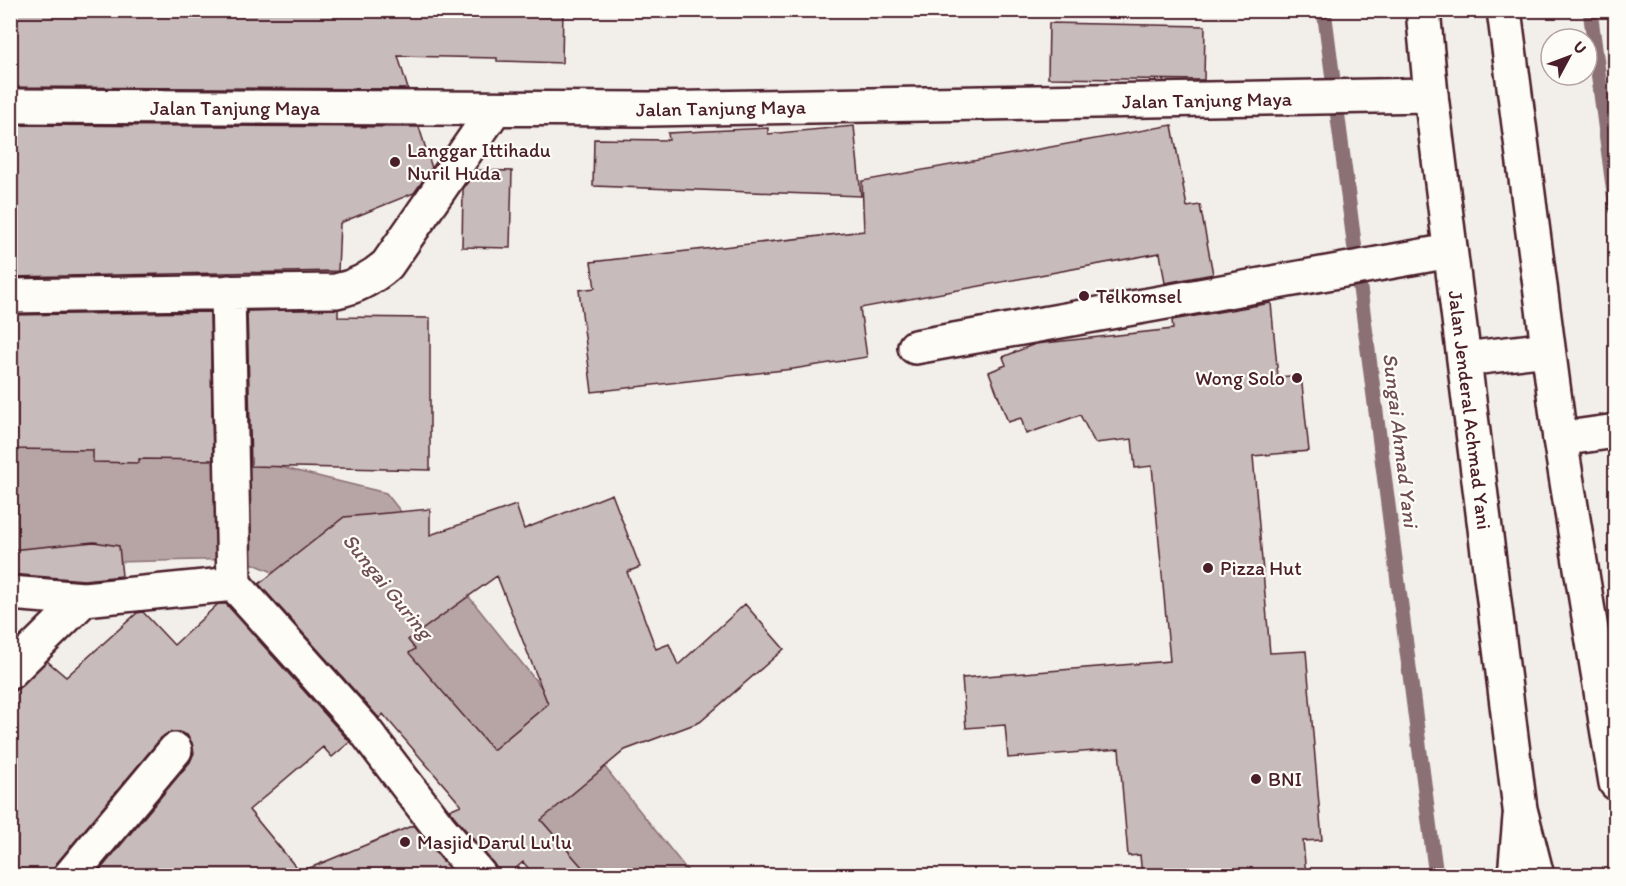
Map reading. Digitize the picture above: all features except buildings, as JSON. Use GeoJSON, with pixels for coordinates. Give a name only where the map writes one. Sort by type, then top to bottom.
{"type":"FeatureCollection","features":[{"type":"Feature","properties":{"kind":"main road","name":"Jalan Jenderal Achmad Yani"},"geometry":{"type":"LineString","coordinates":[[1423,10],[1431,95],[1520,809],[1537,876]]}},
{"type":"Feature","properties":{"kind":"main road"},"geometry":{"type":"LineString","coordinates":[[1504,10],[1560,440],[1616,783]]}},
{"type":"Feature","properties":{"kind":"main road","name":"Jalan Tanjung Maya"},"geometry":{"type":"LineString","coordinates":[[10,106],[662,109],[1431,95]]}},
{"type":"Feature","properties":{"kind":"main road"},"geometry":{"type":"LineString","coordinates":[[10,296],[336,291],[353,288],[372,278],[387,265],[495,109]]}},
{"type":"Feature","properties":{"kind":"main road"},"geometry":{"type":"LineString","coordinates":[[915,347],[1328,271],[1450,251]]}},
{"type":"Feature","properties":{"kind":"main road"},"geometry":{"type":"LineString","coordinates":[[228,292],[234,570],[480,876]]}},
{"type":"Feature","properties":{"kind":"main road"},"geometry":{"type":"LineString","coordinates":[[1464,360],[1548,350]]}},
{"type":"Feature","properties":{"kind":"main road"},"geometry":{"type":"LineString","coordinates":[[1560,440],[1614,431]]}},
{"type":"Feature","properties":{"kind":"main road"},"geometry":{"type":"LineString","coordinates":[[10,593],[84,599],[234,570]]}},
{"type":"Feature","properties":{"kind":"main road"},"geometry":{"type":"LineString","coordinates":[[10,672],[84,599]]}},
{"type":"Feature","properties":{"kind":"main road"},"geometry":{"type":"LineString","coordinates":[[70,876],[175,750]]}},
{"type":"Feature","properties":{"kind":"main road","name":"Jalan Jenderal Achmad Yani"},"geometry":{"type":"LineString","coordinates":[[1515,876],[1520,809]]}},
{"type":"Feature","properties":{"kind":"water","name":"Sungai Guring"},"geometry":{"type":"Polygon","coordinates":[[[10,429],[252,460],[386,493],[691,875],[547,875],[327,595],[242,559],[71,563],[11,560],[10,429]]]}},
{"type":"Feature","properties":{"kind":"waterway","name":"Sungai Ahmad Yani"},"geometry":{"type":"LineString","coordinates":[[1324,10],[1436,876]]}},
{"type":"Feature","properties":{"kind":"waterway","name":"Sungai Ahmad Yani"},"geometry":{"type":"LineString","coordinates":[[1590,10],[1616,209]]}},
{"type":"Feature","properties":{"kind":"place","name":"Langgar Ittihadu Nuril Huda"},"geometry":{"type":"Point","coordinates":[395,162]}},
{"type":"Feature","properties":{"kind":"place","name":"Telkomsel"},"geometry":{"type":"Point","coordinates":[1084,296]}},
{"type":"Feature","properties":{"kind":"place","name":"Wong Solo"},"geometry":{"type":"Point","coordinates":[1297,378]}},
{"type":"Feature","properties":{"kind":"place","name":"Pizza Hut"},"geometry":{"type":"Point","coordinates":[1208,568]}},
{"type":"Feature","properties":{"kind":"place","name":"BNI"},"geometry":{"type":"Point","coordinates":[1256,779]}},
{"type":"Feature","properties":{"kind":"place","name":"Masjid Darul Lu'lu"},"geometry":{"type":"Point","coordinates":[405,842]}}]}
